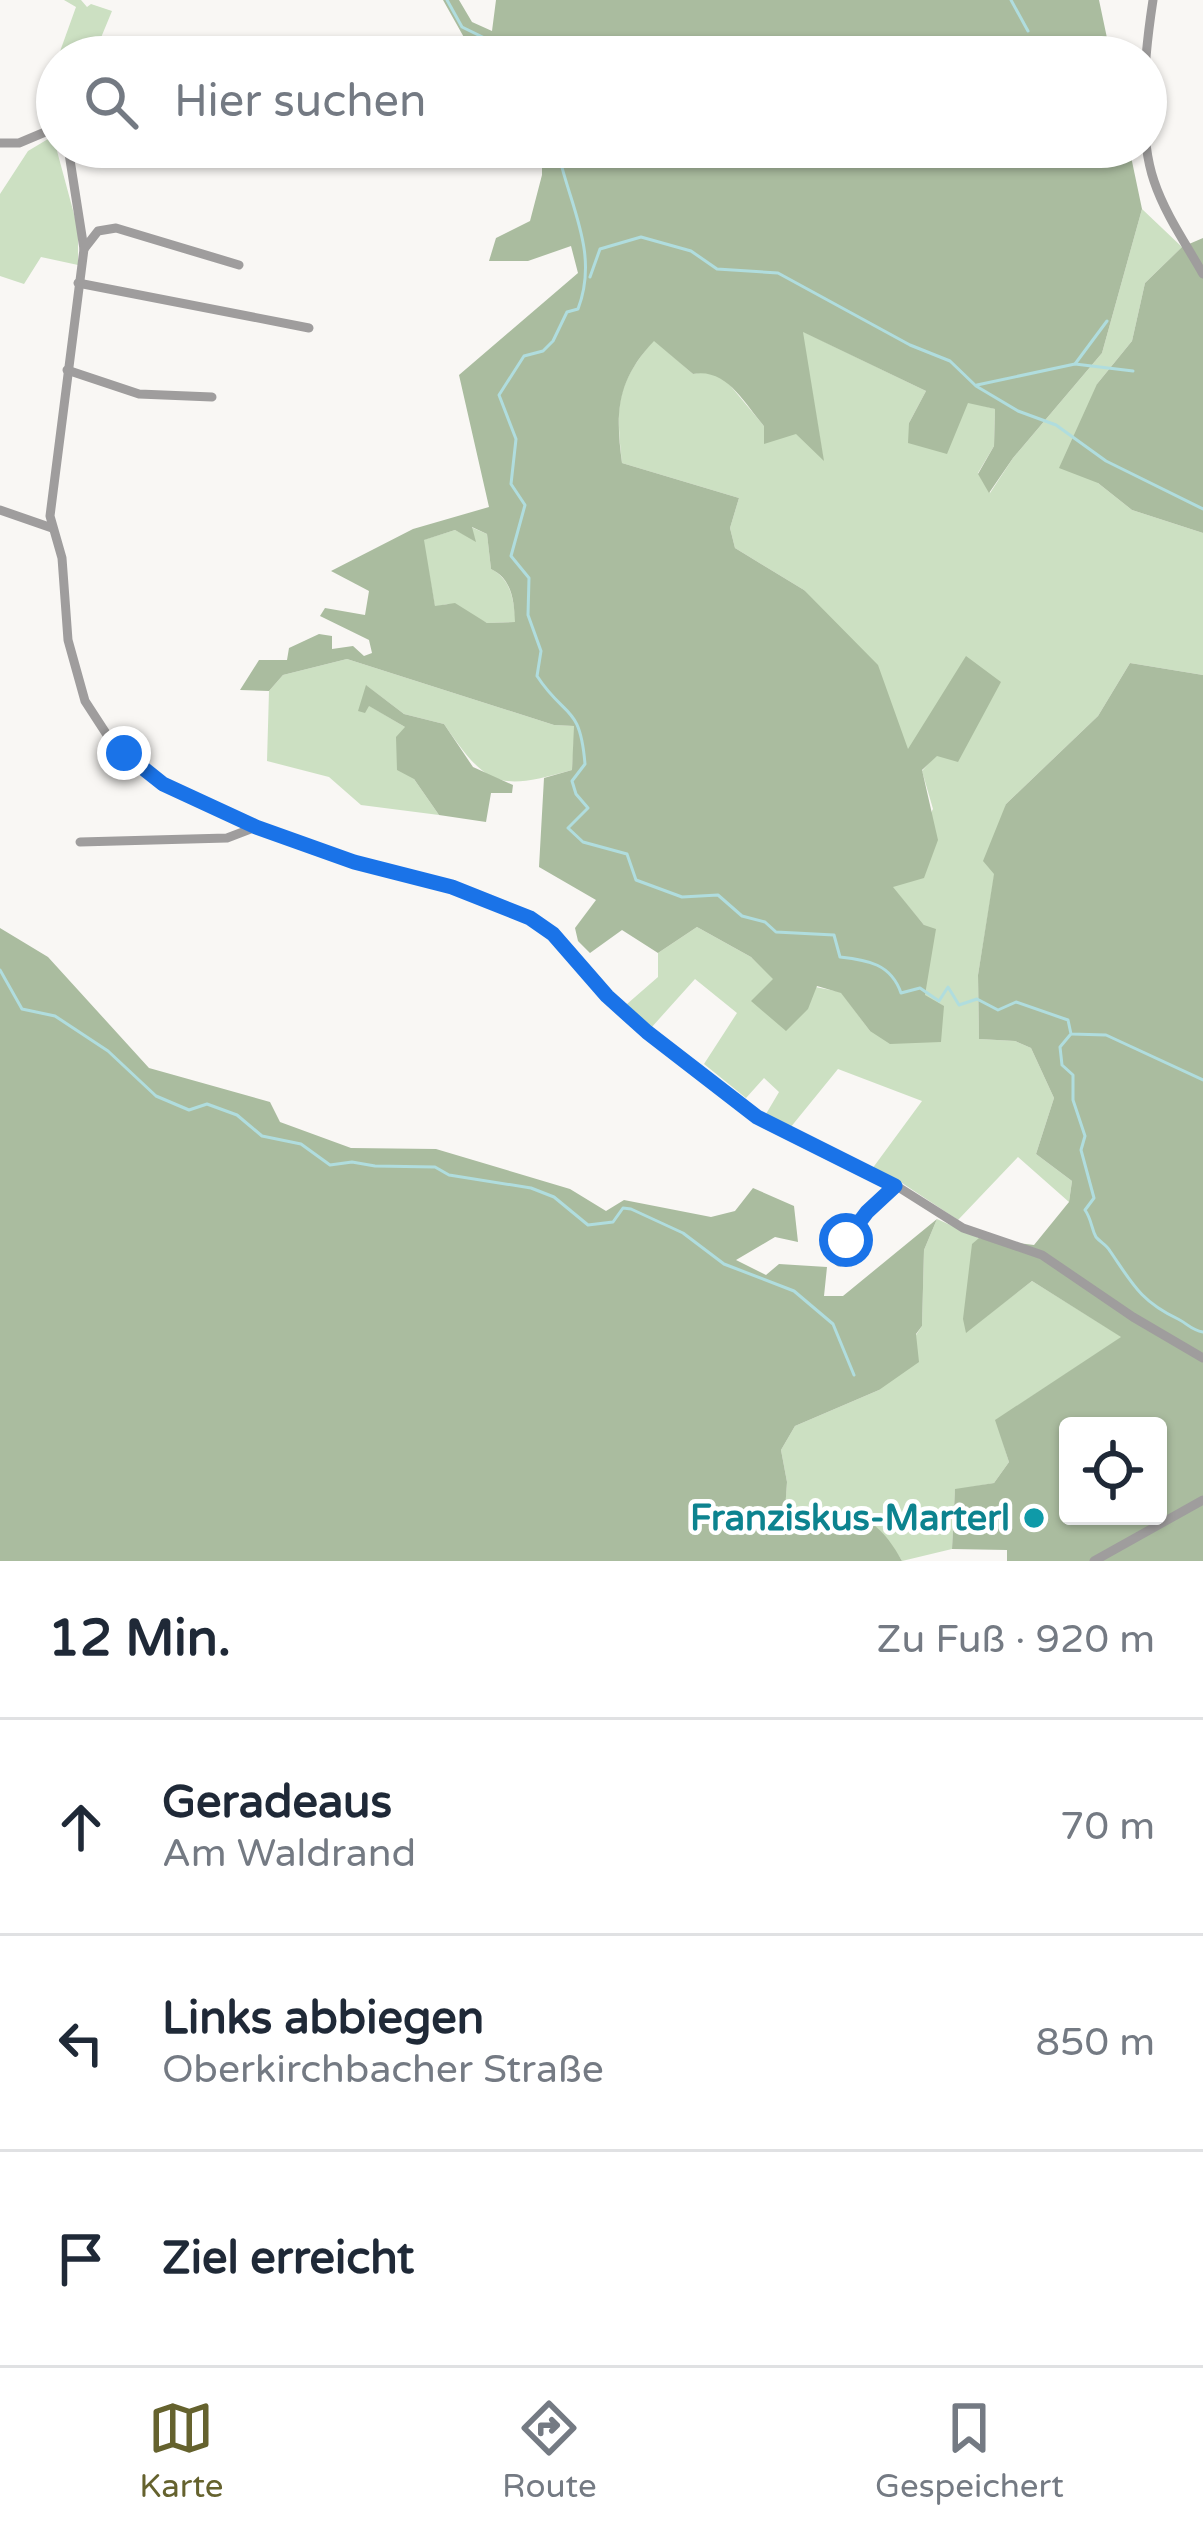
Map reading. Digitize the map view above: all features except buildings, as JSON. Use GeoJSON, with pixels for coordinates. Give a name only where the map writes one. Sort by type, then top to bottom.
{"type":"FeatureCollection","features":[{"type":"Feature","properties":{"kind":"street"},"geometry":{"type":"LineString","coordinates":[[1150,36],[1153,0]]}},
{"type":"Feature","properties":{"kind":"street"},"geometry":{"type":"LineString","coordinates":[[0,143],[19,143],[36,136]]}},
{"type":"Feature","properties":{"kind":"street"},"geometry":{"type":"LineString","coordinates":[[71,168],[84,249],[53,478],[52,528],[62,558],[68,640],[85,701],[101,729],[163,784],[256,827],[354,862],[452,887],[530,918],[553,934],[607,996],[647,1032],[757,1117],[895,1186],[963,1228],[1042,1255],[1203,1358]]}},
{"type":"Feature","properties":{"kind":"street"},"geometry":{"type":"LineString","coordinates":[[1152,168],[1174,225],[1203,274]]}},
{"type":"Feature","properties":{"kind":"street"},"geometry":{"type":"LineString","coordinates":[[84,249],[98,231],[116,228],[239,265]]}},
{"type":"Feature","properties":{"kind":"street"},"geometry":{"type":"LineString","coordinates":[[78,283],[308,328]]}},
{"type":"Feature","properties":{"kind":"street"},"geometry":{"type":"LineString","coordinates":[[68,370],[140,394],[212,397]]}},
{"type":"Feature","properties":{"kind":"street"},"geometry":{"type":"LineString","coordinates":[[0,510],[52,528]]}},
{"type":"Feature","properties":{"kind":"street"},"geometry":{"type":"LineString","coordinates":[[80,842],[227,838],[256,827]]}},
{"type":"Feature","properties":{"kind":"street"},"geometry":{"type":"LineString","coordinates":[[839,1262],[846,1240],[895,1186]]}},
{"type":"Feature","properties":{"kind":"street"},"geometry":{"type":"LineString","coordinates":[[1094,1561],[1203,1499]]}},
{"type":"Feature","properties":{"kind":"green space"},"geometry":{"type":"Polygon","coordinates":[[[64,0],[81,0],[87,7],[112,11],[102,36],[66,36],[76,7],[64,0]]]}},
{"type":"Feature","properties":{"kind":"green space"},"geometry":{"type":"Polygon","coordinates":[[[443,0],[459,0],[472,22],[492,31],[496,0],[1099,0],[1107,36],[463,36],[443,0]]]}},
{"type":"Feature","properties":{"kind":"green space"},"geometry":{"type":"Polygon","coordinates":[[[36,146],[36,168],[62,168],[78,229],[78,265],[41,257],[24,284],[0,276],[0,194],[36,146]]]}},
{"type":"Feature","properties":{"kind":"green space"},"geometry":{"type":"Polygon","coordinates":[[[542,168],[1133,168],[1142,209],[1102,353],[989,493],[978,474],[994,446],[995,409],[968,403],[947,454],[908,443],[909,423],[926,391],[803,332],[824,461],[796,434],[764,444],[764,426],[734,389],[716,376],[693,374],[654,341],[632,369],[622,398],[622,463],[739,498],[730,528],[735,548],[804,590],[878,665],[908,749],[966,656],[1001,682],[958,762],[937,756],[922,770],[938,840],[924,878],[893,887],[924,925],[936,929],[925,995],[944,1006],[941,1042],[890,1044],[870,1031],[841,993],[817,986],[808,1009],[786,1031],[751,1001],[773,979],[751,957],[697,927],[658,953],[622,930],[590,953],[578,941],[575,928],[596,900],[539,867],[544,778],[572,770],[574,726],[554,725],[347,659],[283,675],[269,691],[240,690],[259,660],[287,660],[289,648],[319,634],[332,636],[332,649],[353,646],[364,656],[372,653],[369,640],[320,616],[325,608],[365,615],[369,591],[331,571],[413,529],[489,507],[459,375],[578,273],[571,246],[528,261],[489,261],[496,238],[530,221],[542,168]],[[472,527],[476,542],[455,530],[424,540],[435,606],[455,603],[487,623],[515,622],[508,584],[491,569],[487,534],[472,527]]]}},
{"type":"Feature","properties":{"kind":"green space"},"geometry":{"type":"Polygon","coordinates":[[[1142,209],[1182,247],[1145,283],[1132,341],[1097,384],[1098,483],[1132,510],[1203,533],[1203,675],[1130,663],[1098,716],[1006,804],[978,975],[979,1039],[1015,1041],[1031,1048],[1054,1098],[1036,1154],[1072,1181],[1069,1202],[1018,1157],[958,1220],[872,1169],[922,1101],[838,1069],[790,1128],[766,1114],[779,1092],[764,1078],[746,1098],[704,1064],[737,1013],[695,979],[651,1028],[627,1004],[658,977],[658,953],[697,927],[751,957],[774,979],[841,992],[870,1031],[925,996],[924,925],[892,887],[933,809],[922,771],[1001,682],[908,751],[804,590],[735,548],[730,528],[739,498],[622,463],[621,397],[632,370],[654,340],[693,374],[708,371],[724,378],[764,426],[796,433],[823,458],[802,331],[926,391],[909,423],[969,402],[995,409],[994,446],[978,473],[990,493],[1013,458],[1102,353],[1142,209]]]}},
{"type":"Feature","properties":{"kind":"green space"},"geometry":{"type":"Polygon","coordinates":[[[1203,238],[1203,533],[1132,510],[1098,483],[1059,468],[1097,384],[1132,341],[1145,283],[1182,247],[1203,238]]]}},
{"type":"Feature","properties":{"kind":"green space"},"geometry":{"type":"Polygon","coordinates":[[[471,527],[487,534],[491,569],[507,585],[516,622],[487,623],[447,604],[435,607],[423,540],[455,530],[475,540],[471,527]]]}},
{"type":"Feature","properties":{"kind":"green space"},"geometry":{"type":"Polygon","coordinates":[[[347,659],[554,725],[575,726],[572,770],[527,781],[496,778],[472,761],[444,724],[404,714],[367,686],[368,705],[405,727],[414,779],[439,815],[361,805],[329,777],[267,761],[269,691],[283,675],[347,659]]]}},
{"type":"Feature","properties":{"kind":"green space"},"geometry":{"type":"Polygon","coordinates":[[[1130,663],[1203,675],[1203,1561],[1007,1561],[1007,1550],[952,1549],[955,1489],[994,1483],[1009,1462],[995,1420],[1121,1337],[1032,1281],[966,1333],[963,1319],[972,1244],[979,1238],[1034,1245],[1069,1202],[1072,1181],[1036,1154],[1054,1098],[1031,1048],[1015,1041],[979,1039],[978,975],[994,874],[983,861],[1006,804],[1098,716],[1130,663]]]}},
{"type":"Feature","properties":{"kind":"green space"},"geometry":{"type":"Polygon","coordinates":[[[366,685],[404,714],[444,724],[473,767],[513,785],[512,793],[491,793],[486,822],[439,815],[414,779],[397,770],[396,737],[405,727],[369,706],[365,713],[358,711],[366,685]]]}},
{"type":"Feature","properties":{"kind":"green space"},"geometry":{"type":"Polygon","coordinates":[[[0,928],[48,957],[149,1068],[270,1102],[280,1122],[351,1148],[436,1149],[570,1189],[606,1211],[624,1200],[711,1217],[735,1211],[753,1188],[794,1206],[798,1242],[775,1237],[736,1260],[766,1275],[779,1264],[827,1267],[824,1296],[843,1296],[937,1219],[924,1250],[922,1326],[916,1334],[919,1362],[879,1390],[795,1426],[781,1450],[787,1482],[785,1511],[861,1517],[880,1530],[902,1561],[0,1561],[0,928]]]}},
{"type":"Feature","properties":{"kind":"green space"},"geometry":{"type":"Polygon","coordinates":[[[937,1219],[979,1238],[966,1332],[1032,1281],[1122,1337],[996,1420],[1009,1462],[994,1483],[955,1490],[952,1549],[902,1561],[882,1536],[853,1516],[785,1510],[787,1482],[781,1450],[795,1426],[879,1390],[922,1326],[924,1250],[937,1219]]]}},
{"type":"Feature","properties":{"kind":"waterway"},"geometry":{"type":"LineString","coordinates":[[447,0],[462,27],[480,36]]}},
{"type":"Feature","properties":{"kind":"waterway"},"geometry":{"type":"LineString","coordinates":[[1011,0],[1028,31]]}},
{"type":"Feature","properties":{"kind":"waterway"},"geometry":{"type":"LineString","coordinates":[[563,168],[584,247],[584,288],[578,309],[567,312],[553,341],[543,351],[524,356],[499,395],[516,439],[511,484],[525,505],[511,556],[529,578],[528,615],[541,651],[537,676],[570,713],[583,744],[585,764],[572,781],[588,808],[568,828],[583,842],[627,854],[636,880],[682,897],[718,895],[742,916],[765,922],[776,932],[834,935],[840,957],[877,965],[901,993],[920,988],[939,1001],[948,987],[959,1005],[977,999],[998,1010],[1016,1002],[1068,1020],[1071,1034],[1106,1035],[1203,1080]]}},
{"type":"Feature","properties":{"kind":"waterway"},"geometry":{"type":"LineString","coordinates":[[590,277],[600,249],[641,237],[691,251],[717,269],[778,273],[910,345],[950,361],[976,386],[1018,411],[1056,425],[1106,461],[1203,509]]}},
{"type":"Feature","properties":{"kind":"waterway"},"geometry":{"type":"LineString","coordinates":[[977,385],[1075,364],[1107,321]]}},
{"type":"Feature","properties":{"kind":"waterway"},"geometry":{"type":"LineString","coordinates":[[1075,364],[1133,371]]}},
{"type":"Feature","properties":{"kind":"waterway"},"geometry":{"type":"LineString","coordinates":[[0,970],[22,1009],[55,1016],[108,1051],[156,1096],[189,1110],[207,1104],[237,1115],[262,1136],[301,1144],[330,1165],[435,1167],[449,1175],[531,1188],[554,1197],[588,1225],[613,1222],[623,1208],[683,1233],[724,1264],[794,1291],[833,1324],[854,1375]]}},
{"type":"Feature","properties":{"kind":"waterway"},"geometry":{"type":"LineString","coordinates":[[1070,1035],[1060,1047],[1062,1065],[1073,1075],[1073,1100],[1085,1136],[1081,1150],[1094,1198],[1085,1210],[1094,1234],[1146,1298],[1203,1332]]}},
{"type":"Feature","properties":{"kind":"place","name":"Franziskus-Marterl"},"geometry":{"type":"Point","coordinates":[1034,1518]}},
{"type":"Feature","properties":{"kind":"route"},"geometry":{"type":"LineString","coordinates":[[124,753],[178,793],[256,827],[354,862],[460,890],[542,926],[617,1006],[757,1117],[895,1186],[846,1240]]}}]}
